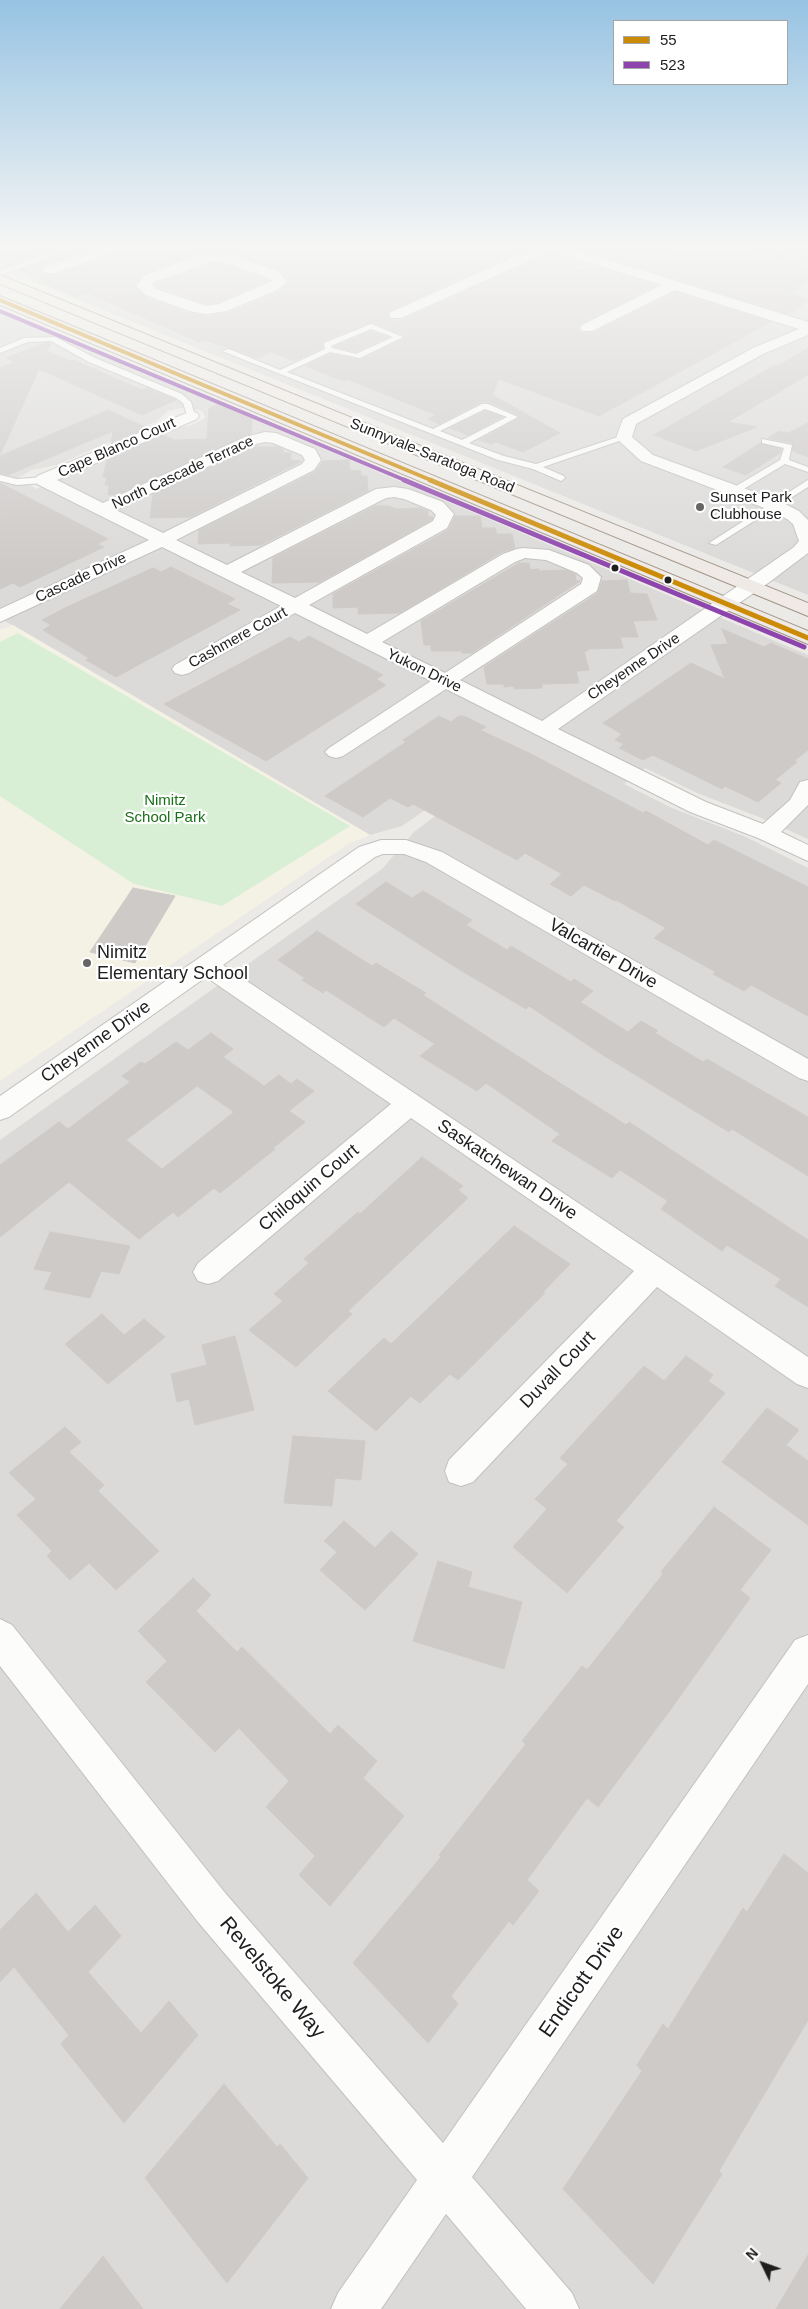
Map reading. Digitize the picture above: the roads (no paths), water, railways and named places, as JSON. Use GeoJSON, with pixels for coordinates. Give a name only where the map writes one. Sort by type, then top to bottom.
{"type":"FeatureCollection","features":[{"type":"Feature","properties":{"kind":"main road","name":"Sunnyvale-Saratoga Road"},"geometry":{"type":"LineString","coordinates":[[131,355],[808,638]]}},
{"type":"Feature","properties":{"kind":"main road","name":"Sunnyvale-Saratoga Road"},"geometry":{"type":"LineString","coordinates":[[185,355],[808,610]]}},
{"type":"Feature","properties":{"kind":"street"},"geometry":{"type":"LineString","coordinates":[[751,355],[629,422],[624,438],[647,458],[773,505],[793,515],[805,522],[808,542]]}},
{"type":"Feature","properties":{"kind":"street","name":"Cape Blanco Court"},"geometry":{"type":"LineString","coordinates":[[43,480],[191,416]]}},
{"type":"Feature","properties":{"kind":"street","name":"North Cascade Terrace"},"geometry":{"type":"LineString","coordinates":[[102,510],[251,440],[265,437]]}},
{"type":"Feature","properties":{"kind":"street","name":"Cascade Drive"},"geometry":{"type":"LineString","coordinates":[[0,616],[162,540],[308,467],[313,460],[309,452],[276,438],[265,437]]}},
{"type":"Feature","properties":{"kind":"street","name":"Yukon Drive"},"geometry":{"type":"LineString","coordinates":[[43,480],[293,607],[698,807],[766,833],[808,854]]}},
{"type":"Feature","properties":{"kind":"street","name":"Cashmere Court"},"geometry":{"type":"LineString","coordinates":[[182,669],[441,524],[445,514],[437,506],[408,494],[382,493],[226,572]]}},
{"type":"Feature","properties":{"kind":"street","name":"Cheyenne Drive"},"geometry":{"type":"LineString","coordinates":[[543,730],[800,552],[808,542]]}},
{"type":"Feature","properties":{"kind":"street"},"geometry":{"type":"LineString","coordinates":[[336,752],[590,587],[592,577],[583,569],[549,555],[523,553],[509,558],[366,643]]}},
{"type":"Feature","properties":{"kind":"street"},"geometry":{"type":"LineString","coordinates":[[766,833],[798,804],[808,787]]}},
{"type":"Feature","properties":{"kind":"street","name":"Cheyenne Drive"},"geometry":{"type":"LineString","coordinates":[[0,1110],[367,852],[381,847],[393,846]]}},
{"type":"Feature","properties":{"kind":"street","name":"Valcartier Drive"},"geometry":{"type":"LineString","coordinates":[[393,846],[406,847],[434,857],[808,1071]]}},
{"type":"Feature","properties":{"kind":"street","name":"Saskatchewan Drive"},"geometry":{"type":"LineString","coordinates":[[206,965],[808,1374]]}},
{"type":"Feature","properties":{"kind":"street","name":"Chiloquin Court"},"geometry":{"type":"LineString","coordinates":[[208,1272],[410,1104]]}},
{"type":"Feature","properties":{"kind":"street","name":"Duvall Court"},"geometry":{"type":"LineString","coordinates":[[461,1471],[654,1270]]}},
{"type":"Feature","properties":{"kind":"street","name":"Revelstoke Way"},"geometry":{"type":"LineString","coordinates":[[0,1637],[212,1908],[444,2181],[556,2309]]}},
{"type":"Feature","properties":{"kind":"street","name":"Endicott Drive"},"geometry":{"type":"LineString","coordinates":[[354,2309],[808,1653]]}},
{"type":"Feature","properties":{"kind":"lane"},"geometry":{"type":"LineString","coordinates":[[82,355],[179,396],[187,402],[191,416]]}},
{"type":"Feature","properties":{"kind":"lane"},"geometry":{"type":"LineString","coordinates":[[236,355],[501,458],[536,467],[560,478]]}},
{"type":"Feature","properties":{"kind":"lane"},"geometry":{"type":"LineString","coordinates":[[281,372],[319,355]]}},
{"type":"Feature","properties":{"kind":"lane"},"geometry":{"type":"LineString","coordinates":[[434,432],[485,406],[514,417],[463,443]]}},
{"type":"Feature","properties":{"kind":"lane"},"geometry":{"type":"LineString","coordinates":[[536,467],[624,438]]}},
{"type":"Feature","properties":{"kind":"lane"},"geometry":{"type":"LineString","coordinates":[[734,491],[784,461],[789,447],[765,441]]}},
{"type":"Feature","properties":{"kind":"lane"},"geometry":{"type":"LineString","coordinates":[[784,461],[808,470]]}},
{"type":"Feature","properties":{"kind":"lane"},"geometry":{"type":"LineString","coordinates":[[0,478],[17,482],[43,480]]}},
{"type":"Feature","properties":{"kind":"lane"},"geometry":{"type":"LineString","coordinates":[[713,543],[808,483]]}},
{"type":"Feature","properties":{"kind":"place","name":"Sunset Park Clubhouse"},"geometry":{"type":"Point","coordinates":[700,507]}},
{"type":"Feature","properties":{"kind":"place","name":"Nimitz Elementary School"},"geometry":{"type":"Point","coordinates":[87,963]}},
{"type":"Feature","properties":{"kind":"park label","name":"Nimitz School Park"},"geometry":{"type":"Point","coordinates":[165,810]}}]}
